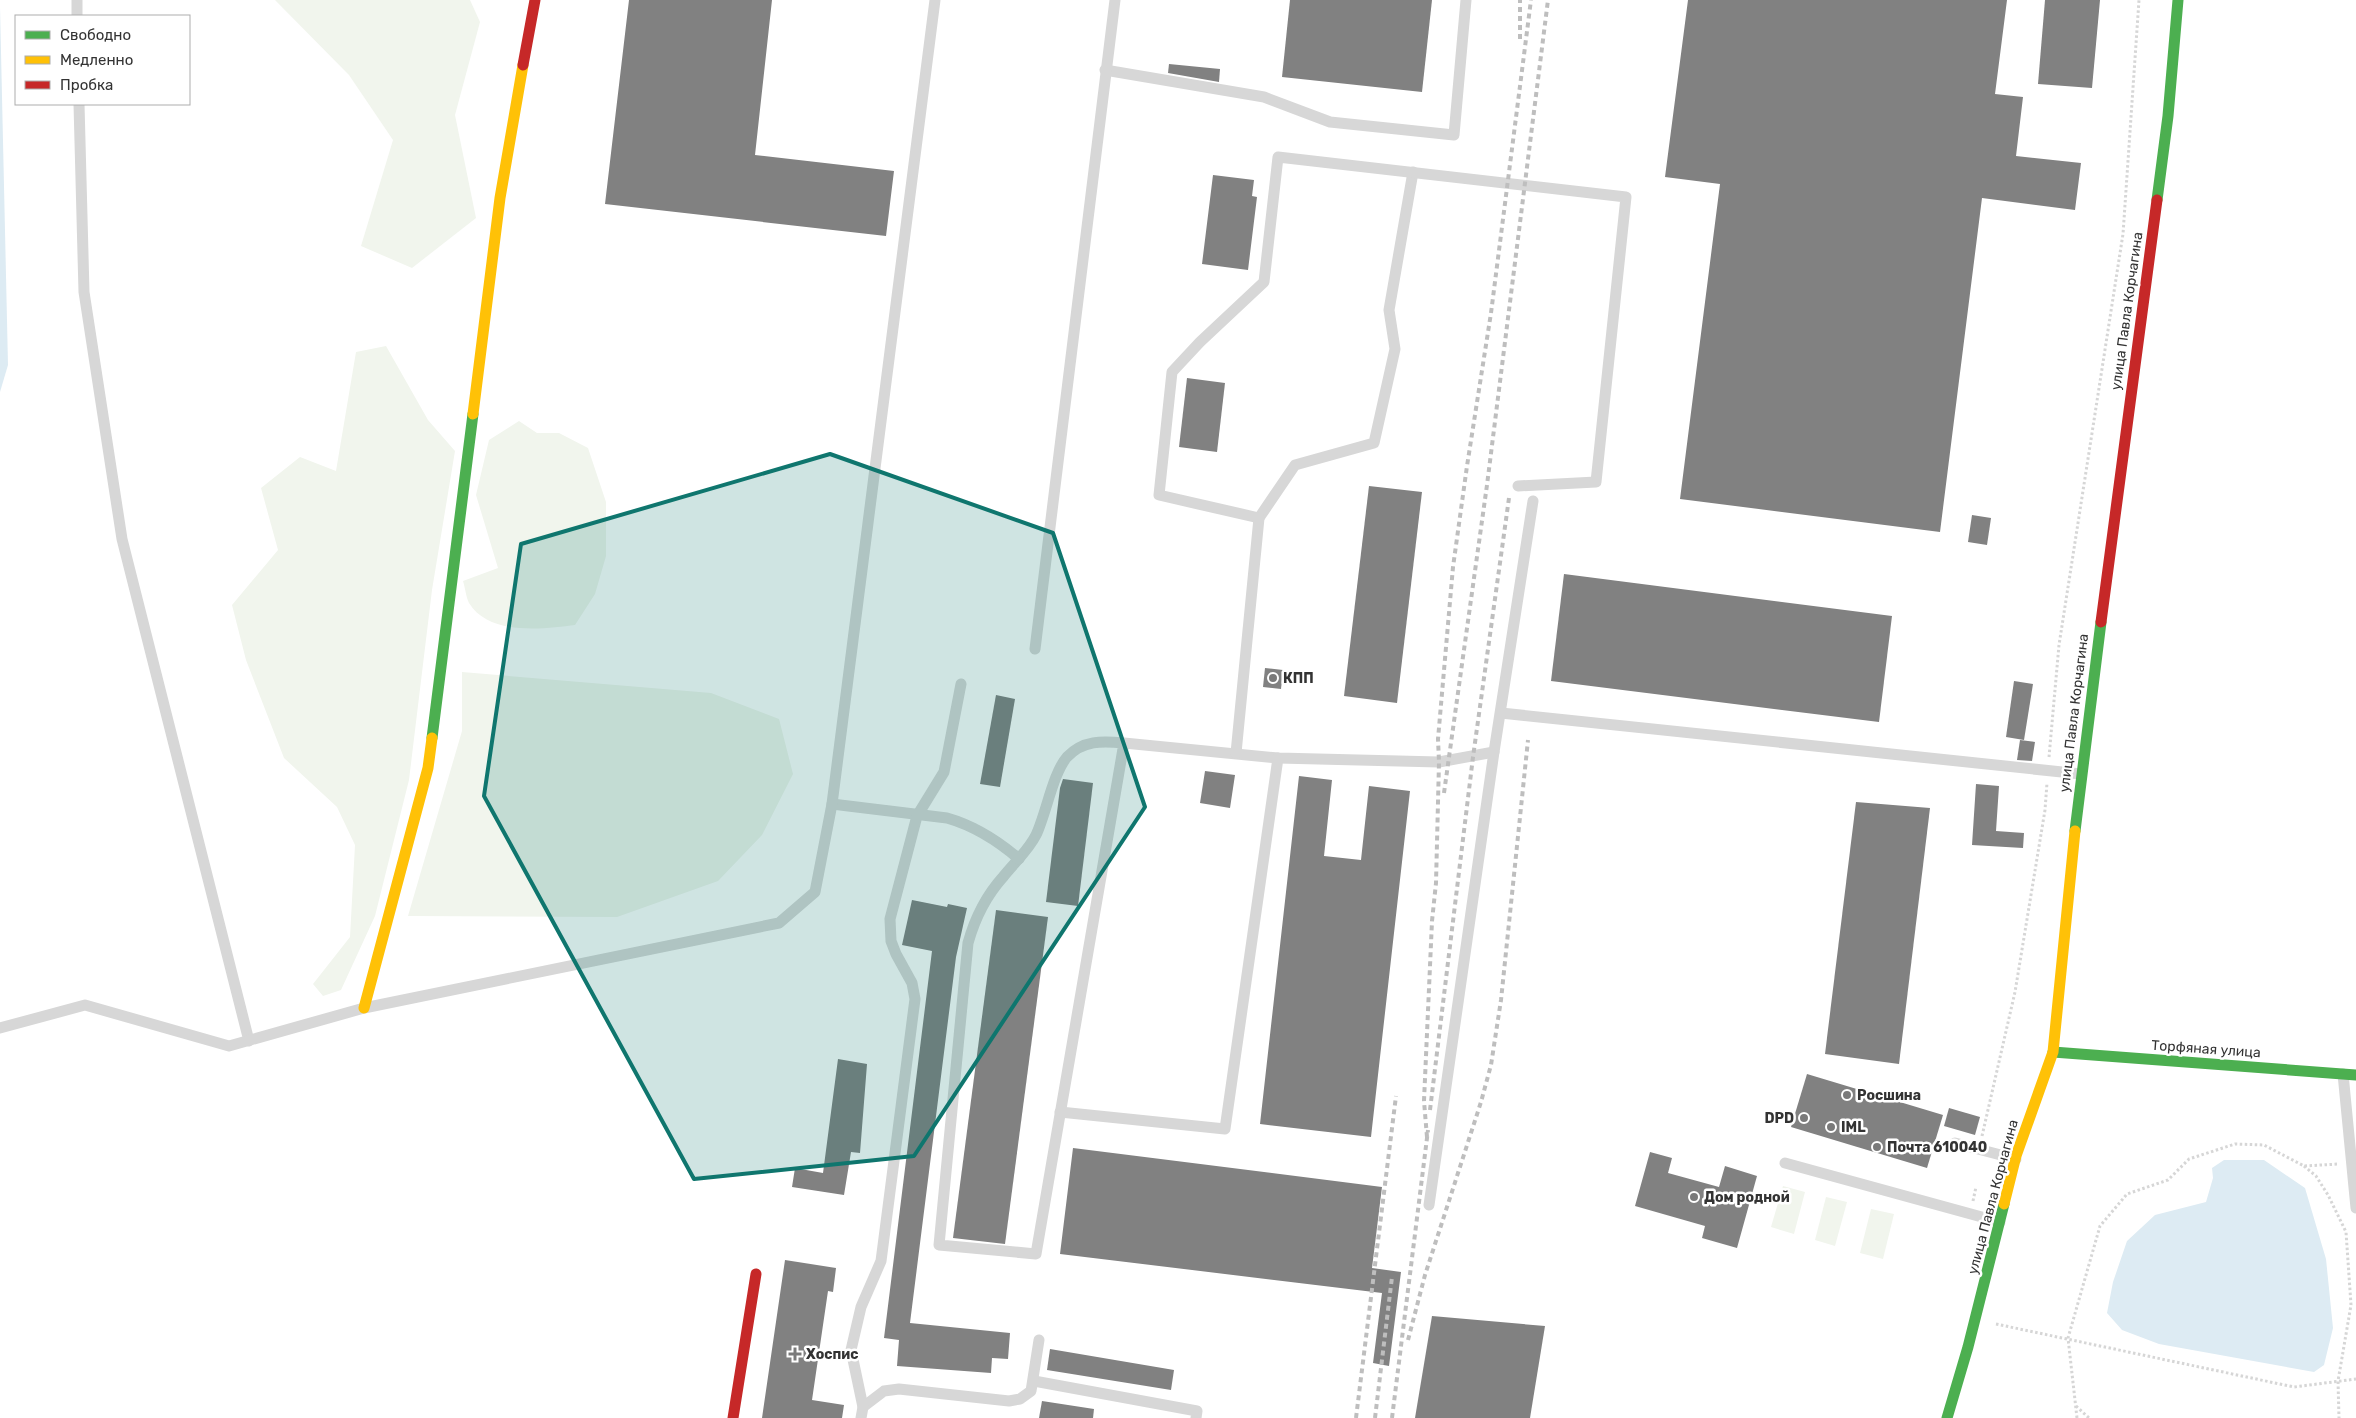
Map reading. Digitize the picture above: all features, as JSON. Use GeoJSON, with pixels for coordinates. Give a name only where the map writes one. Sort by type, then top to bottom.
{"type":"FeatureCollection","features":[{"type":"Feature","properties":{"kind":"street"},"geometry":{"type":"LineString","coordinates":[[364,1008],[428,768],[500,198],[535,0]]}},
{"type":"Feature","properties":{"kind":"street","name":"улица Павла Корчагина"},"geometry":{"type":"LineString","coordinates":[[1947,1418],[1968,1347],[2016,1159],[2053,1052],[2081,774],[2168,116],[2178,0]]}},
{"type":"Feature","properties":{"kind":"street","name":"Торфяная улица"},"geometry":{"type":"LineString","coordinates":[[2053,1052],[2356,1075]]}},
{"type":"Feature","properties":{"kind":"street"},"geometry":{"type":"LineString","coordinates":[[733,1418],[756,1274]]}},
{"type":"Feature","properties":{"kind":"lane"},"geometry":{"type":"LineString","coordinates":[[77,0],[77,15]]}},
{"type":"Feature","properties":{"kind":"lane"},"geometry":{"type":"LineString","coordinates":[[0,1028],[85,1005],[229,1046],[364,1008],[779,923],[815,892],[832,804],[935,0]]}},
{"type":"Feature","properties":{"kind":"lane"},"geometry":{"type":"LineString","coordinates":[[1035,649],[1114,0]]}},
{"type":"Feature","properties":{"kind":"lane"},"geometry":{"type":"LineString","coordinates":[[1105,70],[1264,97],[1330,122],[1454,135],[1466,0]]}},
{"type":"Feature","properties":{"kind":"lane"},"geometry":{"type":"LineString","coordinates":[[79,105],[84,292],[122,539],[249,1041]]}},
{"type":"Feature","properties":{"kind":"lane"},"geometry":{"type":"LineString","coordinates":[[1259,518],[1159,495],[1172,372],[1200,342],[1264,282],[1278,157],[1626,197],[1596,482],[1518,486]]}},
{"type":"Feature","properties":{"kind":"lane"},"geometry":{"type":"LineString","coordinates":[[1236,754],[1259,518],[1294,465],[1374,443],[1395,349],[1389,310],[1413,172]]}},
{"type":"Feature","properties":{"kind":"lane"},"geometry":{"type":"LineString","coordinates":[[1429,1205],[1494,752],[1502,713],[1533,501]]}},
{"type":"Feature","properties":{"kind":"lane"},"geometry":{"type":"LineString","coordinates":[[862,1413],[852,1350],[861,1307],[881,1261],[915,999],[912,983],[896,954],[890,929],[917,816],[944,772],[961,684]]}},
{"type":"Feature","properties":{"kind":"lane"},"geometry":{"type":"LineString","coordinates":[[1502,713],[2081,774]]}},
{"type":"Feature","properties":{"kind":"lane"},"geometry":{"type":"LineString","coordinates":[[1124,743],[1036,1254],[939,1245],[968,943],[977,914],[983,902],[1019,859],[1035,836],[1058,773],[1067,757],[1081,746],[1092,742],[1124,743],[1278,758],[1439,762],[1494,752]]}},
{"type":"Feature","properties":{"kind":"lane"},"geometry":{"type":"LineString","coordinates":[[1060,1112],[1225,1129],[1278,758]]}},
{"type":"Feature","properties":{"kind":"lane"},"geometry":{"type":"LineString","coordinates":[[832,804],[917,816],[947,818],[988,835],[1019,859]]}},
{"type":"Feature","properties":{"kind":"lane"},"geometry":{"type":"LineString","coordinates":[[2344,1074],[2356,1208]]}},
{"type":"Feature","properties":{"kind":"lane"},"geometry":{"type":"LineString","coordinates":[[1956,1144],[2016,1159]]}},
{"type":"Feature","properties":{"kind":"lane"},"geometry":{"type":"LineString","coordinates":[[1785,1163],[2000,1222]]}},
{"type":"Feature","properties":{"kind":"lane"},"geometry":{"type":"LineString","coordinates":[[862,1413],[884,1391],[899,1389],[1015,1401],[1026,1396],[1031,1391],[1039,1340]]}},
{"type":"Feature","properties":{"kind":"lane"},"geometry":{"type":"LineString","coordinates":[[1034,1381],[1197,1411],[1196,1418]]}},
{"type":"Feature","properties":{"kind":"path"},"geometry":{"type":"LineString","coordinates":[[1980,1141],[2014,992],[2045,810],[2059,644],[2123,234],[2139,0]]}},
{"type":"Feature","properties":{"kind":"path"},"geometry":{"type":"LineString","coordinates":[[2077,1418],[2068,1338],[2100,1226],[2127,1194],[2168,1180],[2189,1159],[2234,1144],[2264,1145],[2304,1166],[2316,1176],[2328,1195],[2346,1232],[2351,1305],[2338,1380],[2340,1418]]}},
{"type":"Feature","properties":{"kind":"path"},"geometry":{"type":"LineString","coordinates":[[2304,1166],[2352,1163]]}},
{"type":"Feature","properties":{"kind":"path"},"geometry":{"type":"LineString","coordinates":[[1993,1323],[2294,1387],[2356,1379]]}},
{"type":"Feature","properties":{"kind":"path"},"geometry":{"type":"LineString","coordinates":[[2076,1406],[2088,1418]]}},
{"type":"Feature","properties":{"kind":"highlighted area"},"geometry":{"type":"Polygon","coordinates":[[[830,454],[1053,533],[1145,807],[914,1156],[694,1179],[484,796],[521,544],[830,454]]]}},
{"type":"Feature","properties":{"kind":"shaded area"},"geometry":{"type":"Polygon","coordinates":[[[275,0],[470,0],[480,22],[455,115],[476,218],[412,268],[361,246],[393,140],[349,75],[275,0]]]}},
{"type":"Feature","properties":{"kind":"shaded area"},"geometry":{"type":"Polygon","coordinates":[[[0,7],[8,365],[0,392],[0,7]]]}},
{"type":"Feature","properties":{"kind":"shaded area"},"geometry":{"type":"Polygon","coordinates":[[[386,346],[428,420],[455,451],[432,590],[409,780],[375,916],[341,990],[323,996],[313,984],[350,937],[355,845],[337,807],[284,758],[246,660],[232,605],[278,550],[261,488],[300,457],[336,471],[356,352],[386,346]]]}},
{"type":"Feature","properties":{"kind":"shaded area"},"geometry":{"type":"Polygon","coordinates":[[[519,421],[537,433],[559,433],[588,448],[606,502],[606,556],[595,594],[575,625],[548,628],[503,626],[478,614],[467,598],[463,581],[498,568],[476,495],[489,440],[519,421]]]}},
{"type":"Feature","properties":{"kind":"shaded area"},"geometry":{"type":"Polygon","coordinates":[[[462,672],[711,693],[779,719],[793,774],[762,835],[718,881],[617,917],[408,916],[462,731],[462,672]]]}},
{"type":"Feature","properties":{"kind":"shaded area"},"geometry":{"type":"Polygon","coordinates":[[[2224,1160],[2264,1160],[2305,1188],[2326,1259],[2333,1328],[2324,1365],[2314,1372],[2159,1344],[2122,1330],[2107,1313],[2113,1282],[2127,1241],[2155,1215],[2206,1202],[2213,1178],[2212,1168],[2224,1160]]]}},
{"type":"Feature","properties":{"kind":"shaded area"},"geometry":{"type":"Polygon","coordinates":[[[1783,1186],[1805,1192],[1794,1234],[1771,1227],[1783,1186]]]}},
{"type":"Feature","properties":{"kind":"shaded area"},"geometry":{"type":"Polygon","coordinates":[[[1826,1197],[1847,1202],[1835,1246],[1815,1240],[1826,1197]]]}},
{"type":"Feature","properties":{"kind":"shaded area"},"geometry":{"type":"Polygon","coordinates":[[[1871,1209],[1894,1214],[1883,1259],[1860,1253],[1871,1209]]]}},
{"type":"Feature","properties":{"kind":"building"},"geometry":{"type":"Polygon","coordinates":[[[629,0],[772,0],[755,155],[894,171],[886,236],[605,204],[629,0]]]}},
{"type":"Feature","properties":{"kind":"building"},"geometry":{"type":"Polygon","coordinates":[[[1290,0],[1432,0],[1422,92],[1282,77],[1290,0]]]}},
{"type":"Feature","properties":{"kind":"building"},"geometry":{"type":"Polygon","coordinates":[[[1688,0],[2007,0],[1995,94],[2023,97],[2016,156],[2081,163],[2075,210],[1982,198],[1940,532],[1680,499],[1720,184],[1665,177],[1688,0]]]}},
{"type":"Feature","properties":{"kind":"building"},"geometry":{"type":"Polygon","coordinates":[[[2045,0],[2100,0],[2092,88],[2038,84],[2045,0]]]}},
{"type":"Feature","properties":{"kind":"building"},"geometry":{"type":"Polygon","coordinates":[[[1169,64],[1220,69],[1219,82],[1168,73],[1169,64]]]}},
{"type":"Feature","properties":{"kind":"building"},"geometry":{"type":"Polygon","coordinates":[[[1213,175],[1254,180],[1252,196],[1257,197],[1248,270],[1202,264],[1213,175]]]}},
{"type":"Feature","properties":{"kind":"building"},"geometry":{"type":"Polygon","coordinates":[[[1187,378],[1225,383],[1217,452],[1179,447],[1187,378]]]}},
{"type":"Feature","properties":{"kind":"building"},"geometry":{"type":"Polygon","coordinates":[[[1369,486],[1422,492],[1397,703],[1344,696],[1369,486]]]}},
{"type":"Feature","properties":{"kind":"building"},"geometry":{"type":"Polygon","coordinates":[[[1972,515],[1991,518],[1987,545],[1968,542],[1972,515]]]}},
{"type":"Feature","properties":{"kind":"building"},"geometry":{"type":"Polygon","coordinates":[[[1564,574],[1892,616],[1879,722],[1551,681],[1564,574]]]}},
{"type":"Feature","properties":{"kind":"building","name":"КПП"},"geometry":{"type":"Polygon","coordinates":[[[1265,668],[1283,670],[1281,689],[1263,687],[1265,668]]]}},
{"type":"Feature","properties":{"kind":"building"},"geometry":{"type":"Polygon","coordinates":[[[2014,681],[2033,684],[2024,740],[2006,737],[2014,681]]]}},
{"type":"Feature","properties":{"kind":"building"},"geometry":{"type":"Polygon","coordinates":[[[996,695],[1015,699],[1000,787],[980,784],[996,695]]]}},
{"type":"Feature","properties":{"kind":"building"},"geometry":{"type":"Polygon","coordinates":[[[2020,740],[2035,742],[2032,761],[2017,760],[2020,740]]]}},
{"type":"Feature","properties":{"kind":"building"},"geometry":{"type":"Polygon","coordinates":[[[1205,771],[1235,775],[1230,808],[1200,803],[1205,771]]]}},
{"type":"Feature","properties":{"kind":"building"},"geometry":{"type":"Polygon","coordinates":[[[1299,776],[1332,780],[1324,856],[1361,860],[1369,786],[1410,791],[1371,1137],[1260,1124],[1299,776]]]}},
{"type":"Feature","properties":{"kind":"building"},"geometry":{"type":"Polygon","coordinates":[[[1063,779],[1093,783],[1078,906],[1046,902],[1060,788],[1063,779]]]}},
{"type":"Feature","properties":{"kind":"building"},"geometry":{"type":"Polygon","coordinates":[[[1976,784],[1999,786],[1996,831],[2024,833],[2023,848],[1972,845],[1976,784]]]}},
{"type":"Feature","properties":{"kind":"building"},"geometry":{"type":"Polygon","coordinates":[[[1856,802],[1930,808],[1899,1064],[1825,1054],[1856,802]]]}},
{"type":"Feature","properties":{"kind":"building"},"geometry":{"type":"Polygon","coordinates":[[[912,900],[947,907],[948,904],[967,908],[956,957],[910,1323],[1010,1333],[1008,1359],[992,1358],[991,1373],[897,1366],[899,1340],[884,1338],[932,951],[902,945],[912,900]]]}},
{"type":"Feature","properties":{"kind":"building"},"geometry":{"type":"Polygon","coordinates":[[[996,910],[1048,917],[1005,1244],[953,1238],[996,910]]]}},
{"type":"Feature","properties":{"kind":"building"},"geometry":{"type":"Polygon","coordinates":[[[838,1059],[867,1064],[860,1153],[851,1152],[844,1195],[792,1187],[795,1168],[823,1173],[838,1059]]]}},
{"type":"Feature","properties":{"kind":"building"},"geometry":{"type":"Polygon","coordinates":[[[1807,1074],[1943,1115],[1927,1168],[1791,1127],[1807,1074]]]}},
{"type":"Feature","properties":{"kind":"building"},"geometry":{"type":"Polygon","coordinates":[[[1949,1108],[1980,1117],[1975,1135],[1944,1126],[1949,1108]]]}},
{"type":"Feature","properties":{"kind":"building"},"geometry":{"type":"Polygon","coordinates":[[[1073,1148],[1382,1187],[1372,1268],[1401,1272],[1389,1366],[1373,1363],[1382,1293],[1060,1254],[1073,1148]]]}},
{"type":"Feature","properties":{"kind":"building","name":"Дом родной"},"geometry":{"type":"Polygon","coordinates":[[[1650,1152],[1672,1158],[1668,1173],[1719,1187],[1725,1166],[1757,1176],[1737,1248],[1702,1238],[1705,1226],[1635,1206],[1650,1152]]]}},
{"type":"Feature","properties":{"kind":"building","name":"Хоспис"},"geometry":{"type":"Polygon","coordinates":[[[785,1260],[836,1268],[833,1292],[828,1291],[812,1400],[844,1405],[842,1418],[762,1418],[785,1260]]]}},
{"type":"Feature","properties":{"kind":"building"},"geometry":{"type":"Polygon","coordinates":[[[1432,1316],[1545,1326],[1530,1418],[1415,1418],[1432,1316]]]}},
{"type":"Feature","properties":{"kind":"building"},"geometry":{"type":"Polygon","coordinates":[[[1050,1349],[1174,1370],[1171,1390],[1047,1370],[1050,1349]]]}},
{"type":"Feature","properties":{"kind":"building"},"geometry":{"type":"Polygon","coordinates":[[[1042,1401],[1094,1409],[1093,1418],[1039,1418],[1042,1401]]]}},
{"type":"Feature","properties":{"kind":"railway"},"geometry":{"type":"LineString","coordinates":[[1520,0],[1520,39]]}},
{"type":"Feature","properties":{"kind":"railway"},"geometry":{"type":"LineString","coordinates":[[1427,1137],[1424,1101],[1432,921],[1436,883],[1438,739],[1453,567],[1491,313],[1531,0]]}},
{"type":"Feature","properties":{"kind":"railway"},"geometry":{"type":"LineString","coordinates":[[1444,793],[1487,485],[1548,0]]}},
{"type":"Feature","properties":{"kind":"railway"},"geometry":{"type":"LineString","coordinates":[[1430,1110],[1473,757],[1509,498]]}},
{"type":"Feature","properties":{"kind":"railway"},"geometry":{"type":"LineString","coordinates":[[1408,1340],[1425,1275],[1481,1102],[1491,1065],[1501,1000],[1528,740]]}},
{"type":"Feature","properties":{"kind":"railway"},"geometry":{"type":"LineString","coordinates":[[1356,1418],[1396,1096]]}},
{"type":"Feature","properties":{"kind":"railway"},"geometry":{"type":"LineString","coordinates":[[1392,1418],[1428,1130]]}},
{"type":"Feature","properties":{"kind":"railway"},"geometry":{"type":"LineString","coordinates":[[1375,1418],[1392,1277]]}},
{"type":"Feature","properties":{"kind":"traffic: fast"},"geometry":{"type":"LineString","coordinates":[[2157,200],[2168,116],[2178,0]]}},
{"type":"Feature","properties":{"kind":"traffic: fast"},"geometry":{"type":"LineString","coordinates":[[432,738],[473,414]]}},
{"type":"Feature","properties":{"kind":"traffic: fast"},"geometry":{"type":"LineString","coordinates":[[2075,831],[2101,622]]}},
{"type":"Feature","properties":{"kind":"traffic: fast"},"geometry":{"type":"LineString","coordinates":[[2053,1052],[2356,1075]]}},
{"type":"Feature","properties":{"kind":"traffic: fast"},"geometry":{"type":"LineString","coordinates":[[1947,1418],[1968,1347],[2004,1204]]}},
{"type":"Feature","properties":{"kind":"traffic: slow"},"geometry":{"type":"LineString","coordinates":[[473,414],[500,198],[523,65]]}},
{"type":"Feature","properties":{"kind":"traffic: slow"},"geometry":{"type":"LineString","coordinates":[[364,1008],[428,768],[432,738]]}},
{"type":"Feature","properties":{"kind":"traffic: slow"},"geometry":{"type":"LineString","coordinates":[[2004,1204],[2016,1156],[2053,1052],[2075,831]]}},
{"type":"Feature","properties":{"kind":"traffic: jam"},"geometry":{"type":"LineString","coordinates":[[523,65],[535,0]]}},
{"type":"Feature","properties":{"kind":"traffic: jam"},"geometry":{"type":"LineString","coordinates":[[2101,622],[2157,200]]}},
{"type":"Feature","properties":{"kind":"traffic: jam"},"geometry":{"type":"LineString","coordinates":[[733,1418],[756,1274]]}},
{"type":"Feature","properties":{"kind":"place","name":"КПП"},"geometry":{"type":"Point","coordinates":[1273,678]}},
{"type":"Feature","properties":{"kind":"place","name":"Росшина"},"geometry":{"type":"Point","coordinates":[1847,1095]}},
{"type":"Feature","properties":{"kind":"place","name":"DPD"},"geometry":{"type":"Point","coordinates":[1804,1118]}},
{"type":"Feature","properties":{"kind":"place","name":"IML"},"geometry":{"type":"Point","coordinates":[1831,1127]}},
{"type":"Feature","properties":{"kind":"place","name":"Почта 610040"},"geometry":{"type":"Point","coordinates":[1877,1147]}},
{"type":"Feature","properties":{"kind":"place","name":"Дом родной"},"geometry":{"type":"Point","coordinates":[1694,1197]}},
{"type":"Feature","properties":{"kind":"place","name":"Хоспис"},"geometry":{"type":"Point","coordinates":[795,1354]}}]}
